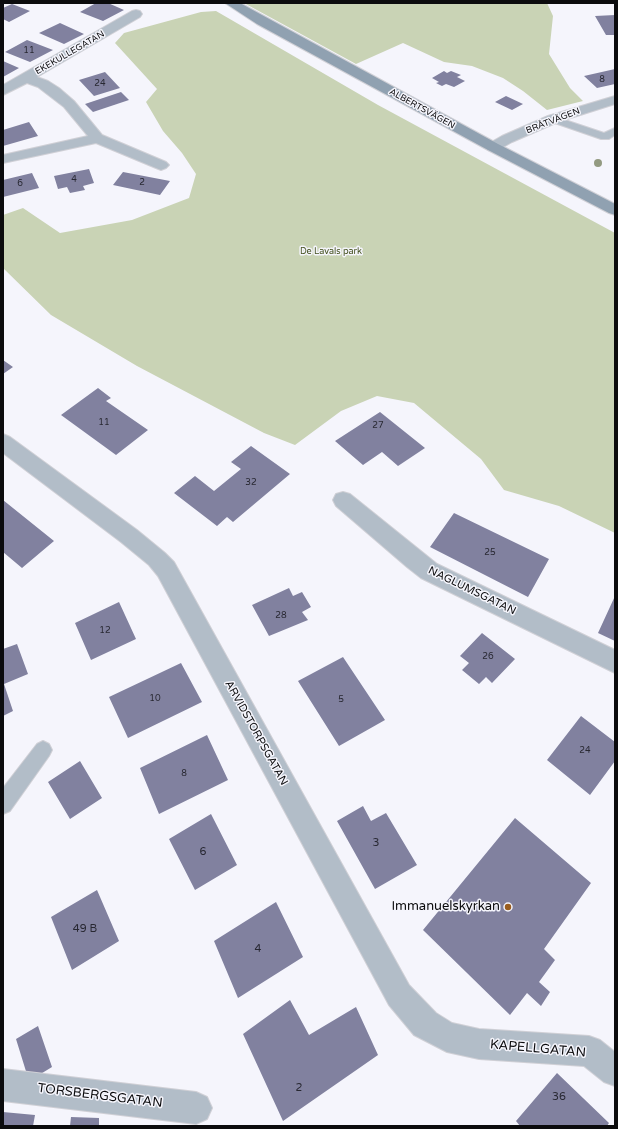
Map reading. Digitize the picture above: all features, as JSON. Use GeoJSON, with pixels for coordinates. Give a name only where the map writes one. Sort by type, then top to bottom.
{"type":"FeatureCollection","features":[{"type":"Feature","properties":{"kind":"street","name":"ALBERTSVÄGEN"},"geometry":{"type":"LineString","coordinates":[[231,3],[261,21],[493,147],[615,210]]}},
{"type":"Feature","properties":{"kind":"street","name":"EKEKULLEGATAN"},"geometry":{"type":"LineString","coordinates":[[3,91],[136,14]]}},
{"type":"Feature","properties":{"kind":"street"},"geometry":{"type":"LineString","coordinates":[[27,78],[43,84],[69,104],[96,138],[161,165]]}},
{"type":"Feature","properties":{"kind":"street","name":"BRÅTVÄGEN"},"geometry":{"type":"LineString","coordinates":[[493,147],[507,139],[553,119],[615,100]]}},
{"type":"Feature","properties":{"kind":"street"},"geometry":{"type":"LineString","coordinates":[[3,159],[96,138]]}},
{"type":"Feature","properties":{"kind":"street","name":"ARVIDSTORPSGATAN"},"geometry":{"type":"LineString","coordinates":[[3,442],[129,536],[157,559],[166,569],[400,995],[425,1024],[447,1037],[479,1044]]}},
{"type":"Feature","properties":{"kind":"street","name":"NAGLUMSGATAN"},"geometry":{"type":"LineString","coordinates":[[343,500],[415,561],[429,571],[615,662]]}},
{"type":"Feature","properties":{"kind":"street","name":"KAPELLGATAN"},"geometry":{"type":"LineString","coordinates":[[479,1044],[589,1051],[615,1071]]}},
{"type":"Feature","properties":{"kind":"street","name":"TORSBERGSGATAN"},"geometry":{"type":"LineString","coordinates":[[3,1085],[196,1108]]}},
{"type":"Feature","properties":{"kind":"lane"},"geometry":{"type":"LineString","coordinates":[[553,119],[605,137],[615,146]]}},
{"type":"Feature","properties":{"kind":"lane"},"geometry":{"type":"LineString","coordinates":[[605,137],[615,131]]}},
{"type":"Feature","properties":{"kind":"lane"},"geometry":{"type":"LineString","coordinates":[[3,804],[43,750]]}},
{"type":"Feature","properties":{"kind":"green space"},"geometry":{"type":"Polygon","coordinates":[[[244,3],[547,3],[553,16],[549,54],[570,88],[583,101],[547,110],[523,91],[503,78],[472,66],[444,62],[403,43],[356,64],[244,3]]]}},
{"type":"Feature","properties":{"kind":"green space","name":"De Lavals park"},"geometry":{"type":"Polygon","coordinates":[[[216,11],[378,105],[615,233],[615,533],[559,506],[504,490],[481,459],[414,403],[377,396],[341,411],[295,445],[264,433],[137,366],[51,315],[3,268],[3,215],[23,208],[60,233],[132,220],[189,198],[196,174],[182,153],[163,131],[146,102],[157,89],[115,43],[124,33],[201,12],[216,11]]]}},
{"type":"Feature","properties":{"kind":"building"},"geometry":{"type":"Polygon","coordinates":[[[96,3],[108,3],[124,10],[103,21],[80,12],[96,3]]]}},
{"type":"Feature","properties":{"kind":"building"},"geometry":{"type":"Polygon","coordinates":[[[12,4],[30,11],[9,22],[3,19],[3,8],[12,4]]]}},
{"type":"Feature","properties":{"kind":"building"},"geometry":{"type":"Polygon","coordinates":[[[615,15],[615,35],[606,35],[595,16],[615,15]]]}},
{"type":"Feature","properties":{"kind":"building"},"geometry":{"type":"Polygon","coordinates":[[[60,23],[84,34],[64,44],[39,33],[60,23]]]}},
{"type":"Feature","properties":{"kind":"building"},"geometry":{"type":"Polygon","coordinates":[[[27,40],[53,50],[30,62],[5,52],[27,40]]]}},
{"type":"Feature","properties":{"kind":"building"},"geometry":{"type":"Polygon","coordinates":[[[3,61],[19,68],[3,77],[3,61]]]}},
{"type":"Feature","properties":{"kind":"building"},"geometry":{"type":"Polygon","coordinates":[[[615,69],[615,84],[597,88],[584,76],[615,69]]]}},
{"type":"Feature","properties":{"kind":"building"},"geometry":{"type":"Polygon","coordinates":[[[444,71],[447,73],[451,71],[461,75],[457,77],[465,81],[454,87],[446,84],[442,86],[436,83],[439,82],[432,78],[444,71]]]}},
{"type":"Feature","properties":{"kind":"building"},"geometry":{"type":"Polygon","coordinates":[[[105,72],[120,88],[94,96],[79,80],[105,72]]]}},
{"type":"Feature","properties":{"kind":"building"},"geometry":{"type":"Polygon","coordinates":[[[121,92],[129,100],[93,112],[85,104],[121,92]]]}},
{"type":"Feature","properties":{"kind":"building"},"geometry":{"type":"Polygon","coordinates":[[[506,96],[523,104],[512,110],[495,102],[506,96]]]}},
{"type":"Feature","properties":{"kind":"building"},"geometry":{"type":"Polygon","coordinates":[[[29,122],[38,136],[3,146],[3,130],[29,122]]]}},
{"type":"Feature","properties":{"kind":"building"},"geometry":{"type":"Polygon","coordinates":[[[89,169],[94,183],[83,186],[85,190],[70,193],[67,187],[58,189],[54,176],[89,169]]]}},
{"type":"Feature","properties":{"kind":"building"},"geometry":{"type":"Polygon","coordinates":[[[123,172],[170,181],[160,195],[113,185],[123,172]]]}},
{"type":"Feature","properties":{"kind":"building"},"geometry":{"type":"Polygon","coordinates":[[[32,173],[39,188],[3,197],[3,180],[32,173]]]}},
{"type":"Feature","properties":{"kind":"building"},"geometry":{"type":"Polygon","coordinates":[[[3,360],[13,367],[3,374],[3,360]]]}},
{"type":"Feature","properties":{"kind":"building"},"geometry":{"type":"Polygon","coordinates":[[[98,388],[111,398],[106,401],[148,430],[116,455],[61,415],[98,388]]]}},
{"type":"Feature","properties":{"kind":"building"},"geometry":{"type":"Polygon","coordinates":[[[380,412],[425,448],[398,466],[382,452],[363,465],[335,441],[380,412]]]}},
{"type":"Feature","properties":{"kind":"building"},"geometry":{"type":"Polygon","coordinates":[[[251,446],[290,474],[233,522],[227,517],[217,526],[174,493],[195,476],[214,491],[241,469],[231,462],[251,446]]]}},
{"type":"Feature","properties":{"kind":"building"},"geometry":{"type":"Polygon","coordinates":[[[3,500],[54,541],[22,568],[3,552],[3,500]]]}},
{"type":"Feature","properties":{"kind":"building"},"geometry":{"type":"Polygon","coordinates":[[[454,513],[549,559],[528,597],[430,547],[454,513]]]}},
{"type":"Feature","properties":{"kind":"building"},"geometry":{"type":"Polygon","coordinates":[[[289,588],[293,596],[302,592],[311,607],[302,612],[308,620],[269,636],[252,605],[289,588]]]}},
{"type":"Feature","properties":{"kind":"building"},"geometry":{"type":"Polygon","coordinates":[[[615,596],[615,641],[598,633],[615,596]]]}},
{"type":"Feature","properties":{"kind":"building"},"geometry":{"type":"Polygon","coordinates":[[[119,602],[136,639],[91,660],[75,623],[119,602]]]}},
{"type":"Feature","properties":{"kind":"building"},"geometry":{"type":"Polygon","coordinates":[[[482,633],[515,659],[492,683],[486,677],[479,684],[462,670],[469,663],[460,656],[482,633]]]}},
{"type":"Feature","properties":{"kind":"building"},"geometry":{"type":"Polygon","coordinates":[[[17,644],[28,674],[4,684],[13,711],[3,716],[3,649],[17,644]]]}},
{"type":"Feature","properties":{"kind":"building"},"geometry":{"type":"Polygon","coordinates":[[[343,657],[385,720],[339,746],[298,681],[343,657]]]}},
{"type":"Feature","properties":{"kind":"building"},"geometry":{"type":"Polygon","coordinates":[[[181,663],[202,702],[128,738],[109,697],[181,663]]]}},
{"type":"Feature","properties":{"kind":"building"},"geometry":{"type":"Polygon","coordinates":[[[581,716],[615,742],[615,761],[590,795],[547,760],[581,716]]]}},
{"type":"Feature","properties":{"kind":"building"},"geometry":{"type":"Polygon","coordinates":[[[207,735],[228,780],[159,814],[140,768],[207,735]]]}},
{"type":"Feature","properties":{"kind":"building"},"geometry":{"type":"Polygon","coordinates":[[[80,761],[102,798],[70,819],[48,782],[80,761]]]}},
{"type":"Feature","properties":{"kind":"building"},"geometry":{"type":"Polygon","coordinates":[[[363,806],[371,821],[386,813],[417,865],[375,889],[337,821],[363,806]]]}},
{"type":"Feature","properties":{"kind":"building"},"geometry":{"type":"Polygon","coordinates":[[[211,814],[237,865],[195,890],[169,839],[211,814]]]}},
{"type":"Feature","properties":{"kind":"building","name":"Immanuelskyrkan"},"geometry":{"type":"Polygon","coordinates":[[[515,818],[591,883],[544,949],[555,960],[539,982],[550,992],[541,1006],[527,993],[510,1015],[423,930],[515,818]]]}},
{"type":"Feature","properties":{"kind":"building"},"geometry":{"type":"Polygon","coordinates":[[[97,890],[119,941],[72,970],[51,917],[97,890]]]}},
{"type":"Feature","properties":{"kind":"building"},"geometry":{"type":"Polygon","coordinates":[[[276,902],[303,957],[238,998],[214,941],[276,902]]]}},
{"type":"Feature","properties":{"kind":"building"},"geometry":{"type":"Polygon","coordinates":[[[290,1000],[309,1035],[356,1007],[378,1055],[283,1121],[243,1034],[290,1000]]]}},
{"type":"Feature","properties":{"kind":"building"},"geometry":{"type":"Polygon","coordinates":[[[38,1026],[52,1067],[29,1081],[16,1039],[38,1026]]]}},
{"type":"Feature","properties":{"kind":"building"},"geometry":{"type":"Polygon","coordinates":[[[557,1073],[609,1123],[607,1126],[520,1126],[516,1121],[557,1073]]]}},
{"type":"Feature","properties":{"kind":"building"},"geometry":{"type":"Polygon","coordinates":[[[3,1112],[35,1115],[33,1126],[3,1126],[3,1112]]]}},
{"type":"Feature","properties":{"kind":"building"},"geometry":{"type":"Polygon","coordinates":[[[71,1117],[99,1118],[99,1126],[70,1126],[71,1117]]]}},
{"type":"Feature","properties":{"kind":"place","name":"Immanuelskyrkan"},"geometry":{"type":"Point","coordinates":[508,907]}}]}
